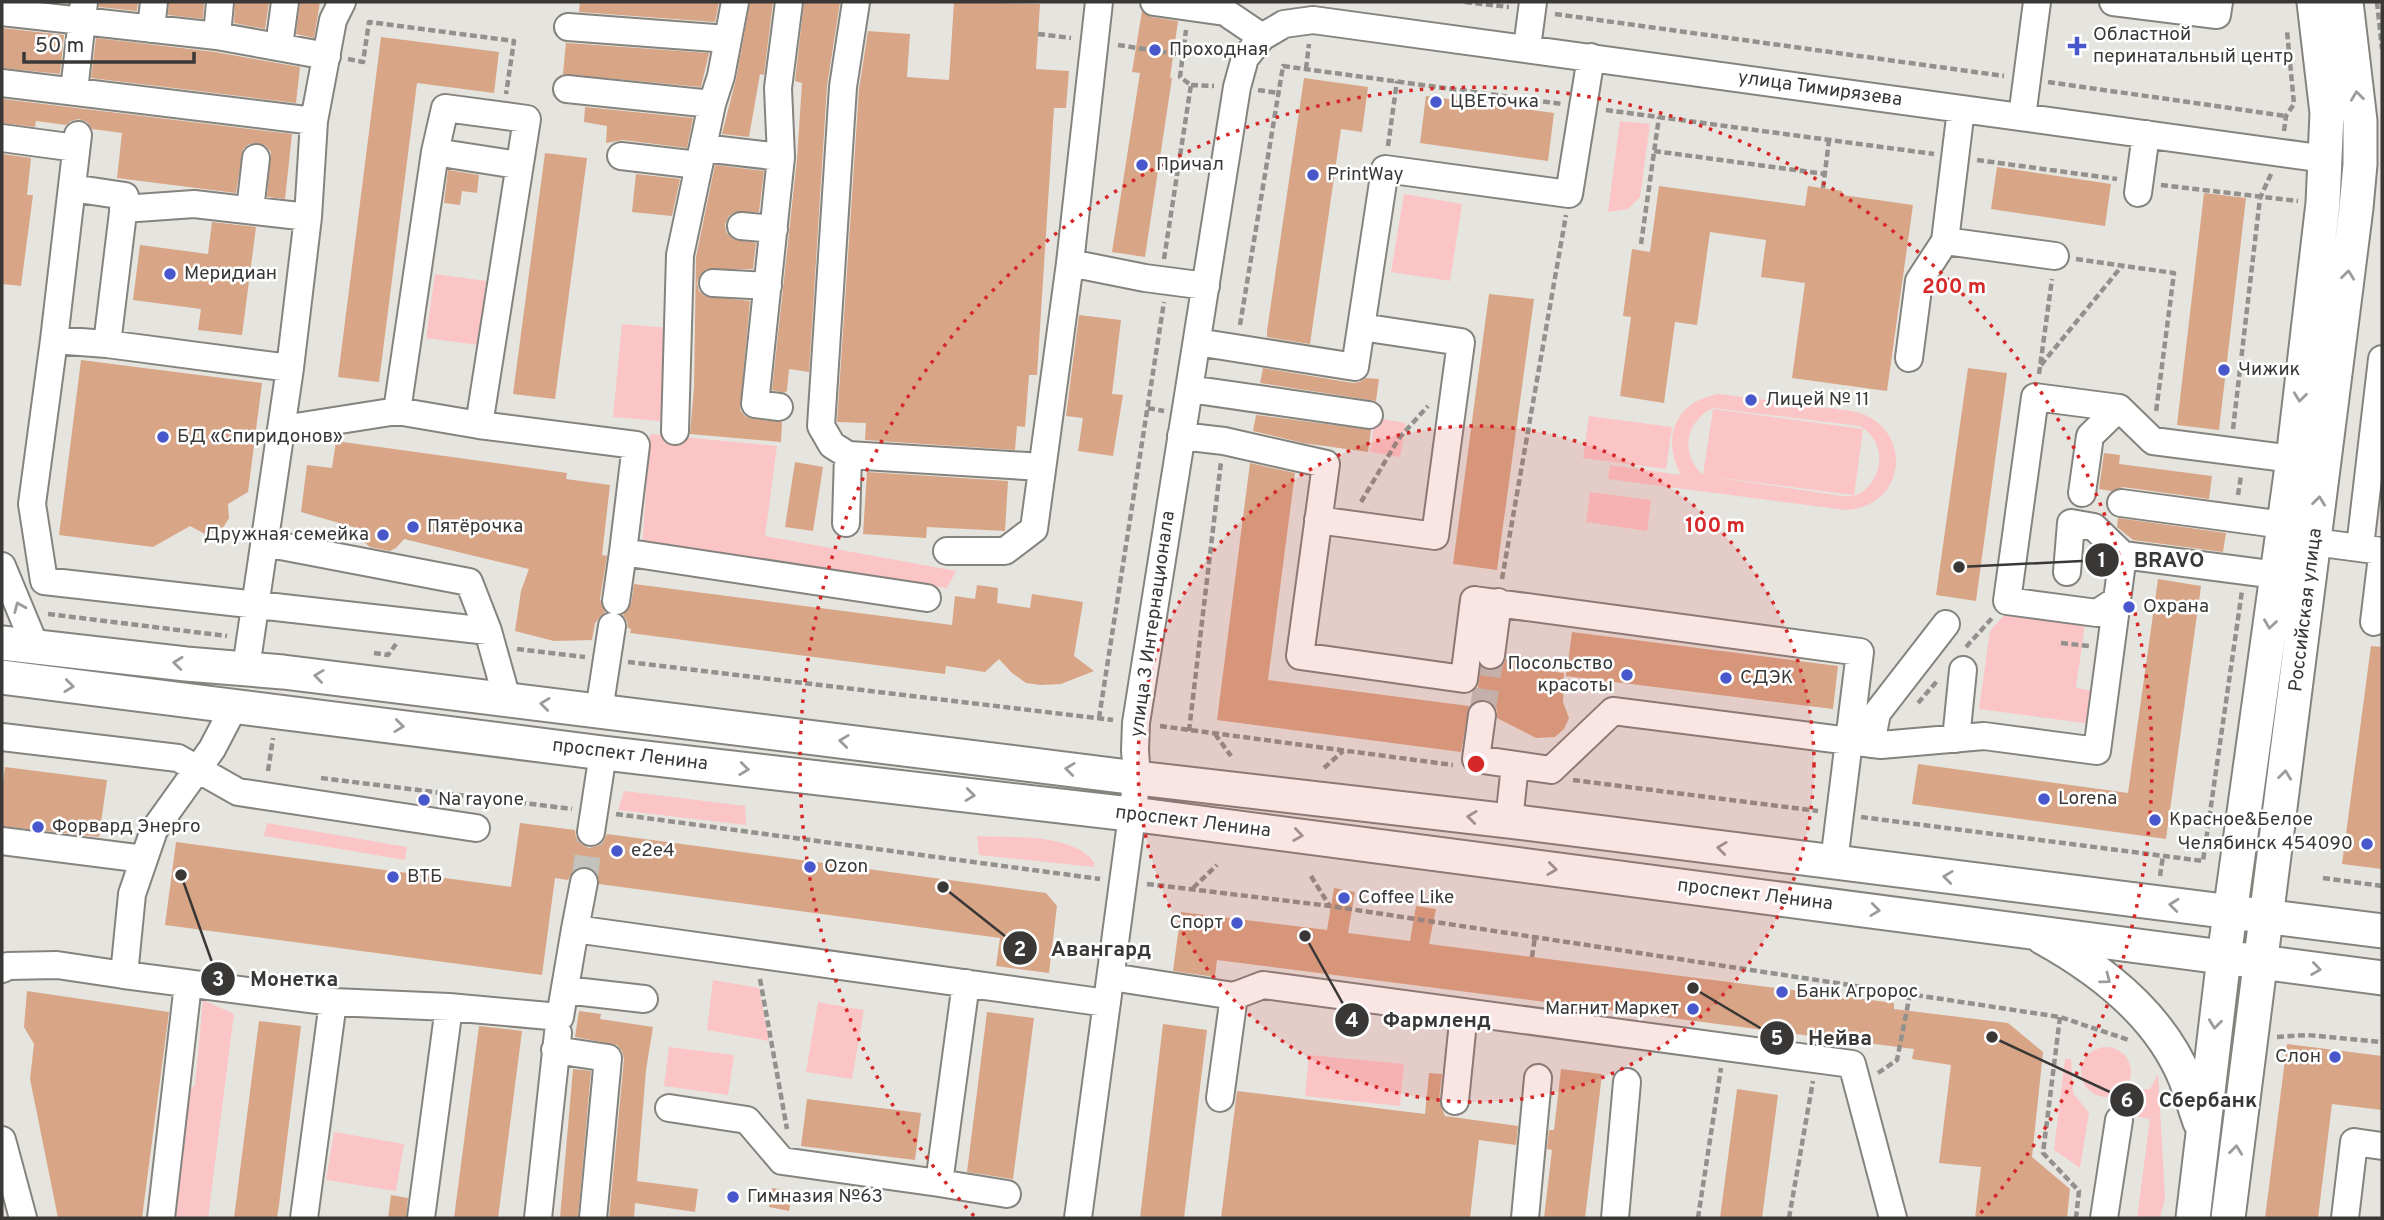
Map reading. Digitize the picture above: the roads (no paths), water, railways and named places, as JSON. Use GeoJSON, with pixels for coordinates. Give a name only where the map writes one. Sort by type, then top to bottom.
{"type":"FeatureCollection","features":[{"type":"Feature","properties":{"kind":"main road","name":"Российская улица"},"geometry":{"type":"LineString","coordinates":[[2193,1218],[2230,911],[2261,573],[2284,525],[2323,203],[2327,113],[2314,2]]}},
{"type":"Feature","properties":{"kind":"main road","name":"Российская улица"},"geometry":{"type":"LineString","coordinates":[[2228,1218],[2314,542],[2371,165],[2360,121],[2346,2]]}},
{"type":"Feature","properties":{"kind":"main road","name":"улица Тимирязева"},"geometry":{"type":"LineString","coordinates":[[2326,159],[2371,165]]}},
{"type":"Feature","properties":{"kind":"main road","name":"проспект Ленина"},"geometry":{"type":"LineString","coordinates":[[2,643],[36,648],[248,654],[507,699],[599,711],[1509,821],[2382,931]]}},
{"type":"Feature","properties":{"kind":"main road"},"geometry":{"type":"LineString","coordinates":[[234,707],[248,654]]}},
{"type":"Feature","properties":{"kind":"main road","name":"проспект Ленина"},"geometry":{"type":"LineString","coordinates":[[2,677],[603,753],[1133,814],[2382,978]]}},
{"type":"Feature","properties":{"kind":"main road"},"geometry":{"type":"LineString","coordinates":[[2028,930],[2072,953],[2139,1008],[2162,1039],[2185,1078],[2203,1132]]}},
{"type":"Feature","properties":{"kind":"street"},"geometry":{"type":"LineString","coordinates":[[151,29],[154,2]]}},
{"type":"Feature","properties":{"kind":"street"},"geometry":{"type":"LineString","coordinates":[[217,36],[220,2]]}},
{"type":"Feature","properties":{"kind":"street"},"geometry":{"type":"LineString","coordinates":[[279,46],[285,2]]}},
{"type":"Feature","properties":{"kind":"street"},"geometry":{"type":"LineString","coordinates":[[248,654],[283,429],[308,217],[314,121],[333,20],[342,2]]}},
{"type":"Feature","properties":{"kind":"street"},"geometry":{"type":"LineString","coordinates":[[675,431],[680,255],[735,2]]}},
{"type":"Feature","properties":{"kind":"street"},"geometry":{"type":"LineString","coordinates":[[779,407],[755,404],[774,322],[768,286],[780,158],[778,88],[789,2]]}},
{"type":"Feature","properties":{"kind":"street"},"geometry":{"type":"LineString","coordinates":[[856,2],[843,87],[821,426],[832,445],[848,455],[1042,467]]}},
{"type":"Feature","properties":{"kind":"street"},"geometry":{"type":"LineString","coordinates":[[947,551],[1004,551],[1034,529],[1070,263],[1100,2]]}},
{"type":"Feature","properties":{"kind":"street"},"geometry":{"type":"LineString","coordinates":[[1153,2],[1188,7],[1222,7],[1262,37]]}},
{"type":"Feature","properties":{"kind":"street"},"geometry":{"type":"LineString","coordinates":[[2022,117],[2037,2]]}},
{"type":"Feature","properties":{"kind":"street"},"geometry":{"type":"LineString","coordinates":[[2113,2],[2217,15],[2219,2]]}},
{"type":"Feature","properties":{"kind":"street"},"geometry":{"type":"LineString","coordinates":[[1527,48],[1532,6]]}},
{"type":"Feature","properties":{"kind":"street"},"geometry":{"type":"LineString","coordinates":[[11,9],[83,11],[151,29],[217,36],[327,56]]}},
{"type":"Feature","properties":{"kind":"street"},"geometry":{"type":"LineString","coordinates":[[75,91],[83,11]]}},
{"type":"Feature","properties":{"kind":"street","name":"улица Тимирязева"},"geometry":{"type":"LineString","coordinates":[[1262,37],[1284,24],[1355,13],[1527,48],[2326,159]]}},
{"type":"Feature","properties":{"kind":"street"},"geometry":{"type":"LineString","coordinates":[[568,27],[728,39]]}},
{"type":"Feature","properties":{"kind":"street","name":"улица 3 Интернационала"},"geometry":{"type":"LineString","coordinates":[[1079,1218],[1133,814],[1137,778],[1136,723],[1237,87],[1245,58],[1262,37]]}},
{"type":"Feature","properties":{"kind":"street"},"geometry":{"type":"LineString","coordinates":[[1197,342],[1355,367],[1385,169],[1569,194],[1591,57]]}},
{"type":"Feature","properties":{"kind":"street"},"geometry":{"type":"LineString","coordinates":[[2,83],[314,121]]}},
{"type":"Feature","properties":{"kind":"street"},"geometry":{"type":"LineString","coordinates":[[567,89],[712,104]]}},
{"type":"Feature","properties":{"kind":"street"},"geometry":{"type":"LineString","coordinates":[[397,411],[435,152],[444,108],[527,119],[479,425]]}},
{"type":"Feature","properties":{"kind":"street"},"geometry":{"type":"LineString","coordinates":[[1909,358],[1919,281],[1945,241],[1961,109]]}},
{"type":"Feature","properties":{"kind":"street"},"geometry":{"type":"LineString","coordinates":[[2139,187],[2146,134]]}},
{"type":"Feature","properties":{"kind":"street"},"geometry":{"type":"LineString","coordinates":[[2,138],[77,141],[32,504],[44,581],[255,606],[490,639]]}},
{"type":"Feature","properties":{"kind":"street"},"geometry":{"type":"LineString","coordinates":[[435,152],[518,165]]}},
{"type":"Feature","properties":{"kind":"street"},"geometry":{"type":"LineString","coordinates":[[621,156],[780,158]]}},
{"type":"Feature","properties":{"kind":"street"},"geometry":{"type":"LineString","coordinates":[[250,210],[256,158]]}},
{"type":"Feature","properties":{"kind":"street"},"geometry":{"type":"LineString","coordinates":[[72,188],[125,196],[107,344]]}},
{"type":"Feature","properties":{"kind":"street"},"geometry":{"type":"LineString","coordinates":[[123,209],[194,204],[308,217]]}},
{"type":"Feature","properties":{"kind":"street"},"geometry":{"type":"LineString","coordinates":[[741,226],[774,229]]}},
{"type":"Feature","properties":{"kind":"street"},"geometry":{"type":"LineString","coordinates":[[1945,241],[2055,256]]}},
{"type":"Feature","properties":{"kind":"street"},"geometry":{"type":"LineString","coordinates":[[1070,263],[1206,286]]}},
{"type":"Feature","properties":{"kind":"street"},"geometry":{"type":"LineString","coordinates":[[713,283],[768,286]]}},
{"type":"Feature","properties":{"kind":"street"},"geometry":{"type":"LineString","coordinates":[[1318,520],[1435,536],[1461,342],[1361,327]]}},
{"type":"Feature","properties":{"kind":"street"},"geometry":{"type":"LineString","coordinates":[[54,340],[107,344],[290,368]]}},
{"type":"Feature","properties":{"kind":"street"},"geometry":{"type":"LineString","coordinates":[[2374,622],[2382,359]]}},
{"type":"Feature","properties":{"kind":"street"},"geometry":{"type":"LineString","coordinates":[[1189,389],[1369,415]]}},
{"type":"Feature","properties":{"kind":"street"},"geometry":{"type":"LineString","coordinates":[[2117,600],[2097,613],[2007,601],[2035,397],[2119,408],[2153,441],[2293,459]]}},
{"type":"Feature","properties":{"kind":"street"},"geometry":{"type":"LineString","coordinates":[[2082,493],[2090,436],[2119,408]]}},
{"type":"Feature","properties":{"kind":"street"},"geometry":{"type":"LineString","coordinates":[[283,429],[397,411],[479,425],[636,445],[599,711]]}},
{"type":"Feature","properties":{"kind":"street"},"geometry":{"type":"LineString","coordinates":[[1181,436],[1224,441],[1326,464],[1300,656],[1464,679],[1474,600],[1860,652],[1860,743]]}},
{"type":"Feature","properties":{"kind":"street"},"geometry":{"type":"LineString","coordinates":[[846,523],[848,455]]}},
{"type":"Feature","properties":{"kind":"street"},"geometry":{"type":"LineString","coordinates":[[2121,503],[2284,525]]}},
{"type":"Feature","properties":{"kind":"street"},"geometry":{"type":"LineString","coordinates":[[2067,572],[2071,523],[2094,527],[2123,555],[2261,573]]}},
{"type":"Feature","properties":{"kind":"street"},"geometry":{"type":"LineString","coordinates":[[2314,542],[2375,551]]}},
{"type":"Feature","properties":{"kind":"street"},"geometry":{"type":"LineString","coordinates":[[265,544],[469,582],[490,639],[507,699]]}},
{"type":"Feature","properties":{"kind":"street"},"geometry":{"type":"LineString","coordinates":[[623,552],[927,598]]}},
{"type":"Feature","properties":{"kind":"street"},"geometry":{"type":"LineString","coordinates":[[1482,715],[1476,759],[1551,770],[1614,711],[1860,743],[1984,736],[2097,751],[2123,555]]}},
{"type":"Feature","properties":{"kind":"street"},"geometry":{"type":"LineString","coordinates":[[2,566],[36,648]]}},
{"type":"Feature","properties":{"kind":"street"},"geometry":{"type":"LineString","coordinates":[[1490,655],[1498,602]]}},
{"type":"Feature","properties":{"kind":"street"},"geometry":{"type":"LineString","coordinates":[[1834,862],[1840,814],[1860,743],[1877,713],[1946,624]]}},
{"type":"Feature","properties":{"kind":"street"},"geometry":{"type":"LineString","coordinates":[[1956,738],[1963,670]]}},
{"type":"Feature","properties":{"kind":"street"},"geometry":{"type":"LineString","coordinates":[[124,975],[132,894],[154,830],[212,749],[234,707]]}},
{"type":"Feature","properties":{"kind":"street"},"geometry":{"type":"LineString","coordinates":[[2,737],[178,758],[238,792],[476,828]]}},
{"type":"Feature","properties":{"kind":"street"},"geometry":{"type":"LineString","coordinates":[[593,822],[603,753]]}},
{"type":"Feature","properties":{"kind":"street"},"geometry":{"type":"LineString","coordinates":[[1509,821],[1516,765]]}},
{"type":"Feature","properties":{"kind":"street"},"geometry":{"type":"LineString","coordinates":[[2,841],[144,859]]}},
{"type":"Feature","properties":{"kind":"street"},"geometry":{"type":"LineString","coordinates":[[538,1218],[555,1050],[584,882]]}},
{"type":"Feature","properties":{"kind":"street"},"geometry":{"type":"LineString","coordinates":[[575,929],[966,983],[1234,996],[1263,985],[1853,1064],[1893,1218]]}},
{"type":"Feature","properties":{"kind":"street"},"geometry":{"type":"LineString","coordinates":[[2,969],[8,966],[57,965],[332,1002],[449,1007],[560,1017]]}},
{"type":"Feature","properties":{"kind":"street"},"geometry":{"type":"LineString","coordinates":[[939,1183],[966,983]]}},
{"type":"Feature","properties":{"kind":"street"},"geometry":{"type":"LineString","coordinates":[[161,1218],[188,984]]}},
{"type":"Feature","properties":{"kind":"street"},"geometry":{"type":"LineString","coordinates":[[565,990],[644,999]]}},
{"type":"Feature","properties":{"kind":"street"},"geometry":{"type":"LineString","coordinates":[[1220,1098],[1234,996]]}},
{"type":"Feature","properties":{"kind":"street"},"geometry":{"type":"LineString","coordinates":[[304,1218],[332,1002]]}},
{"type":"Feature","properties":{"kind":"street"},"geometry":{"type":"LineString","coordinates":[[421,1218],[449,1007]]}},
{"type":"Feature","properties":{"kind":"street"},"geometry":{"type":"LineString","coordinates":[[1455,1101],[1464,1012]]}},
{"type":"Feature","properties":{"kind":"street"},"geometry":{"type":"LineString","coordinates":[[555,1050],[608,1058],[593,1218]]}},
{"type":"Feature","properties":{"kind":"street"},"geometry":{"type":"LineString","coordinates":[[1525,1218],[1538,1078]]}},
{"type":"Feature","properties":{"kind":"street"},"geometry":{"type":"LineString","coordinates":[[1615,1218],[1627,1082]]}},
{"type":"Feature","properties":{"kind":"street"},"geometry":{"type":"LineString","coordinates":[[669,1108],[747,1120],[782,1161],[1007,1194]]}},
{"type":"Feature","properties":{"kind":"street"},"geometry":{"type":"LineString","coordinates":[[2104,1218],[2119,1120]]}},
{"type":"Feature","properties":{"kind":"street"},"geometry":{"type":"LineString","coordinates":[[2,1140],[8,1193],[23,1218]]}},
{"type":"Feature","properties":{"kind":"street"},"geometry":{"type":"LineString","coordinates":[[2345,1218],[2354,1142],[2382,1146]]}},
{"type":"Feature","properties":{"kind":"tunnel"},"geometry":{"type":"LineString","coordinates":[[1482,715],[1491,655]]}},
{"type":"Feature","properties":{"kind":"tunnel"},"geometry":{"type":"LineString","coordinates":[[584,882],[591,832]]}},
{"type":"Feature","properties":{"kind":"place","name":"Областной перинатальный центр"},"geometry":{"type":"Point","coordinates":[2077,46]}},
{"type":"Feature","properties":{"kind":"place","name":"Проходная"},"geometry":{"type":"Point","coordinates":[1155,50]}},
{"type":"Feature","properties":{"kind":"place","name":"ЦВЕточка"},"geometry":{"type":"Point","coordinates":[1436,102]}},
{"type":"Feature","properties":{"kind":"place","name":"Причал"},"geometry":{"type":"Point","coordinates":[1142,165]}},
{"type":"Feature","properties":{"kind":"place","name":"PrintWay"},"geometry":{"type":"Point","coordinates":[1313,175]}},
{"type":"Feature","properties":{"kind":"place","name":"Меридиан"},"geometry":{"type":"Point","coordinates":[170,274]}},
{"type":"Feature","properties":{"kind":"place","name":"Чижик"},"geometry":{"type":"Point","coordinates":[2224,370]}},
{"type":"Feature","properties":{"kind":"place","name":"Лицей № 11"},"geometry":{"type":"Point","coordinates":[1751,400]}},
{"type":"Feature","properties":{"kind":"place","name":"БД «Спиридонов»"},"geometry":{"type":"Point","coordinates":[163,437]}},
{"type":"Feature","properties":{"kind":"place","name":"Пятёрочка"},"geometry":{"type":"Point","coordinates":[413,527]}},
{"type":"Feature","properties":{"kind":"place","name":"Дружная семейка"},"geometry":{"type":"Point","coordinates":[383,535]}},
{"type":"Feature","properties":{"kind":"place","name":"BRAVO"},"geometry":{"type":"Point","coordinates":[1959,567]}},
{"type":"Feature","properties":{"kind":"place","name":"Охрана"},"geometry":{"type":"Point","coordinates":[2129,607]}},
{"type":"Feature","properties":{"kind":"place","name":"Посольство красоты"},"geometry":{"type":"Point","coordinates":[1627,675]}},
{"type":"Feature","properties":{"kind":"place","name":"СДЭК"},"geometry":{"type":"Point","coordinates":[1726,678]}},
{"type":"Feature","properties":{"kind":"place","name":"Lorena"},"geometry":{"type":"Point","coordinates":[2044,799]}},
{"type":"Feature","properties":{"kind":"place","name":"Na rayone"},"geometry":{"type":"Point","coordinates":[424,800]}},
{"type":"Feature","properties":{"kind":"place","name":"Красное&Белое"},"geometry":{"type":"Point","coordinates":[2155,820]}},
{"type":"Feature","properties":{"kind":"place","name":"Форвард Энерго"},"geometry":{"type":"Point","coordinates":[38,827]}},
{"type":"Feature","properties":{"kind":"place","name":"Челябинск 454090"},"geometry":{"type":"Point","coordinates":[2367,844]}},
{"type":"Feature","properties":{"kind":"place","name":"е2е4"},"geometry":{"type":"Point","coordinates":[617,851]}},
{"type":"Feature","properties":{"kind":"place","name":"Ozon"},"geometry":{"type":"Point","coordinates":[810,867]}},
{"type":"Feature","properties":{"kind":"place","name":"Монетка"},"geometry":{"type":"Point","coordinates":[181,875]}},
{"type":"Feature","properties":{"kind":"place","name":"ВТБ"},"geometry":{"type":"Point","coordinates":[393,877]}},
{"type":"Feature","properties":{"kind":"place","name":"Авангард"},"geometry":{"type":"Point","coordinates":[943,887]}},
{"type":"Feature","properties":{"kind":"place","name":"Coffee Like"},"geometry":{"type":"Point","coordinates":[1344,898]}},
{"type":"Feature","properties":{"kind":"place","name":"Спорт"},"geometry":{"type":"Point","coordinates":[1237,923]}},
{"type":"Feature","properties":{"kind":"place","name":"Фармленд"},"geometry":{"type":"Point","coordinates":[1305,936]}},
{"type":"Feature","properties":{"kind":"place","name":"Нейва"},"geometry":{"type":"Point","coordinates":[1693,988]}},
{"type":"Feature","properties":{"kind":"place","name":"Банк Агророс"},"geometry":{"type":"Point","coordinates":[1782,992]}},
{"type":"Feature","properties":{"kind":"place","name":"Магнит Маркет"},"geometry":{"type":"Point","coordinates":[1693,1009]}},
{"type":"Feature","properties":{"kind":"place","name":"Сбербанк"},"geometry":{"type":"Point","coordinates":[1992,1037]}},
{"type":"Feature","properties":{"kind":"place","name":"Слон"},"geometry":{"type":"Point","coordinates":[2335,1057]}},
{"type":"Feature","properties":{"kind":"place","name":"Гимназия №63"},"geometry":{"type":"Point","coordinates":[733,1197]}}]}
